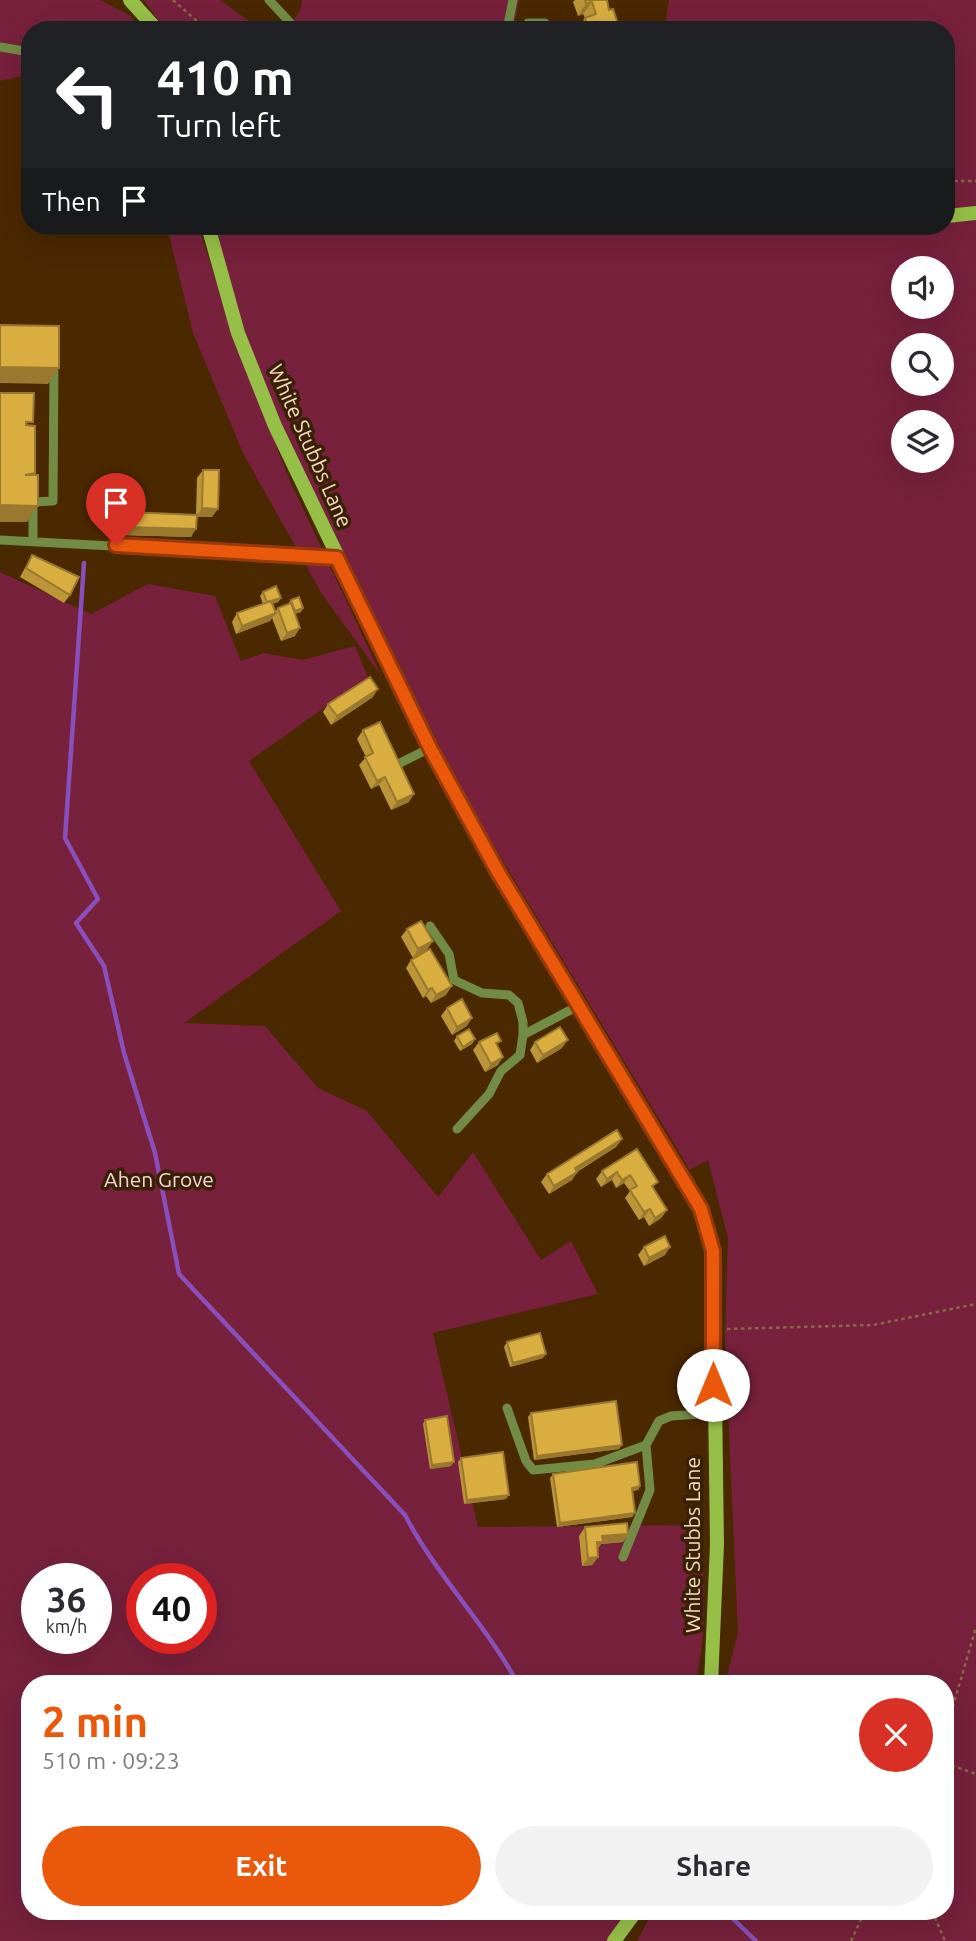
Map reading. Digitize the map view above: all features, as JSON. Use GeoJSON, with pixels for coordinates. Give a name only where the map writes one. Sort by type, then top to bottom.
{"type":"FeatureCollection","features":[{"type":"Feature","properties":{"kind":"street"},"geometry":{"type":"LineString","coordinates":[[130,0],[149,21]]}},
{"type":"Feature","properties":{"kind":"street"},"geometry":{"type":"LineString","coordinates":[[955,215],[976,213]]}},
{"type":"Feature","properties":{"kind":"street","name":"White Stubbs Lane"},"geometry":{"type":"LineString","coordinates":[[211,235],[238,333],[275,426],[430,748],[498,872],[701,1209],[713,1251],[713,1413],[717,1544],[711,1675]]}},
{"type":"Feature","properties":{"kind":"street"},"geometry":{"type":"LineString","coordinates":[[614,1941],[629,1920]]}},
{"type":"Feature","properties":{"kind":"lane"},"geometry":{"type":"LineString","coordinates":[[269,0],[289,21]]}},
{"type":"Feature","properties":{"kind":"lane"},"geometry":{"type":"LineString","coordinates":[[509,21],[513,0]]}},
{"type":"Feature","properties":{"kind":"lane"},"geometry":{"type":"LineString","coordinates":[[0,47],[21,50]]}},
{"type":"Feature","properties":{"kind":"lane"},"geometry":{"type":"LineString","coordinates":[[33,502],[52,501],[54,359]]}},
{"type":"Feature","properties":{"kind":"lane"},"geometry":{"type":"LineString","coordinates":[[33,489],[33,541]]}},
{"type":"Feature","properties":{"kind":"lane"},"geometry":{"type":"LineString","coordinates":[[0,540],[337,558]]}},
{"type":"Feature","properties":{"kind":"lane"},"geometry":{"type":"LineString","coordinates":[[398,764],[430,748]]}},
{"type":"Feature","properties":{"kind":"lane"},"geometry":{"type":"LineString","coordinates":[[430,926],[449,954],[454,980],[482,993],[509,995],[518,1003],[523,1035],[520,1055],[500,1071],[489,1094],[457,1129]]}},
{"type":"Feature","properties":{"kind":"lane"},"geometry":{"type":"LineString","coordinates":[[523,1035],[578,1006]]}},
{"type":"Feature","properties":{"kind":"lane"},"geometry":{"type":"LineString","coordinates":[[507,1408],[526,1461],[533,1470],[595,1464],[646,1445]]}},
{"type":"Feature","properties":{"kind":"lane"},"geometry":{"type":"LineString","coordinates":[[623,1558],[650,1490],[646,1445],[659,1422],[671,1416],[713,1413]]}},
{"type":"Feature","properties":{"kind":"path"},"geometry":{"type":"LineString","coordinates":[[173,0],[197,21]]}},
{"type":"Feature","properties":{"kind":"path"},"geometry":{"type":"LineString","coordinates":[[955,181],[976,181]]}},
{"type":"Feature","properties":{"kind":"path"},"geometry":{"type":"LineString","coordinates":[[713,1329],[873,1325],[976,1304]]}},
{"type":"Feature","properties":{"kind":"path"},"geometry":{"type":"LineString","coordinates":[[954,1703],[976,1628]]}},
{"type":"Feature","properties":{"kind":"path"},"geometry":{"type":"LineString","coordinates":[[954,1766],[976,1774]]}},
{"type":"Feature","properties":{"kind":"path"},"geometry":{"type":"LineString","coordinates":[[851,1941],[861,1920]]}},
{"type":"Feature","properties":{"kind":"path"},"geometry":{"type":"LineString","coordinates":[[936,1920],[945,1941]]}},
{"type":"Feature","properties":{"kind":"green space"},"geometry":{"type":"Polygon","coordinates":[[[0,0],[100,0],[129,15],[135,21],[21,21],[21,76],[0,81],[0,0]]]}},
{"type":"Feature","properties":{"kind":"green space"},"geometry":{"type":"Polygon","coordinates":[[[144,0],[220,0],[249,21],[159,21],[144,0]]]}},
{"type":"Feature","properties":{"kind":"green space"},"geometry":{"type":"Polygon","coordinates":[[[302,0],[519,0],[515,21],[293,21],[301,8],[302,0]]]}},
{"type":"Feature","properties":{"kind":"green space"},"geometry":{"type":"Polygon","coordinates":[[[669,0],[976,0],[976,207],[955,209],[955,21],[666,21],[669,0]]]}},
{"type":"Feature","properties":{"kind":"green space"},"geometry":{"type":"Polygon","coordinates":[[[976,220],[976,1941],[637,1941],[648,1920],[954,1920],[954,1675],[727,1675],[738,1633],[725,1342],[728,1238],[708,1160],[690,1170],[472,810],[281,427],[248,345],[225,271],[218,235],[955,235],[955,221],[976,220]]]}},
{"type":"Feature","properties":{"kind":"green space"},"geometry":{"type":"Polygon","coordinates":[[[169,235],[201,235],[239,349],[289,479],[382,677],[322,594],[243,453],[193,333],[169,235]]]}},
{"type":"Feature","properties":{"kind":"green space","name":"Ahen Grove"},"geometry":{"type":"Polygon","coordinates":[[[0,572],[91,614],[148,584],[215,596],[241,661],[264,653],[302,660],[355,646],[368,677],[249,761],[341,911],[184,1023],[265,1026],[318,1088],[367,1111],[438,1197],[473,1152],[541,1260],[571,1241],[598,1294],[433,1333],[478,1527],[700,1525],[704,1605],[697,1675],[21,1675],[21,1920],[624,1920],[607,1941],[0,1941],[0,572]]]}},
{"type":"Feature","properties":{"kind":"building"},"geometry":{"type":"Polygon","coordinates":[[[585,0],[607,0],[609,10],[613,9],[617,21],[586,21],[585,18],[596,14],[592,2],[586,3],[585,0]]]}},
{"type":"Feature","properties":{"kind":"building"},"geometry":{"type":"Polygon","coordinates":[[[0,325],[59,326],[59,368],[0,367],[0,325]]]}},
{"type":"Feature","properties":{"kind":"building"},"geometry":{"type":"Polygon","coordinates":[[[0,393],[34,393],[33,422],[26,422],[26,425],[35,426],[35,473],[25,475],[38,475],[38,506],[0,505],[0,393]]]}},
{"type":"Feature","properties":{"kind":"building"},"geometry":{"type":"Polygon","coordinates":[[[203,470],[219,470],[218,509],[202,508],[203,470]]]}},
{"type":"Feature","properties":{"kind":"building"},"geometry":{"type":"Polygon","coordinates":[[[127,512],[197,515],[196,529],[126,527],[127,512]]]}},
{"type":"Feature","properties":{"kind":"building"},"geometry":{"type":"Polygon","coordinates":[[[32,555],[79,577],[70,595],[26,568],[32,555]]]}},
{"type":"Feature","properties":{"kind":"building"},"geometry":{"type":"Polygon","coordinates":[[[276,586],[281,598],[267,602],[263,592],[276,586]]]}},
{"type":"Feature","properties":{"kind":"building"},"geometry":{"type":"Polygon","coordinates":[[[299,597],[303,608],[295,611],[291,600],[299,597]]]}},
{"type":"Feature","properties":{"kind":"building"},"geometry":{"type":"Polygon","coordinates":[[[271,601],[276,613],[242,626],[237,613],[271,601]]]}},
{"type":"Feature","properties":{"kind":"building"},"geometry":{"type":"Polygon","coordinates":[[[291,603],[300,628],[287,633],[278,608],[291,603]]]}},
{"type":"Feature","properties":{"kind":"building"},"geometry":{"type":"Polygon","coordinates":[[[370,677],[378,689],[337,716],[328,704],[370,677]]]}},
{"type":"Feature","properties":{"kind":"building"},"geometry":{"type":"Polygon","coordinates":[[[380,722],[414,794],[397,802],[385,777],[377,781],[365,757],[373,753],[363,730],[380,722]]]}},
{"type":"Feature","properties":{"kind":"building"},"geometry":{"type":"Polygon","coordinates":[[[421,921],[433,941],[418,949],[407,929],[421,921]]]}},
{"type":"Feature","properties":{"kind":"building"},"geometry":{"type":"Polygon","coordinates":[[[430,949],[452,986],[436,995],[432,988],[428,990],[411,960],[430,949]]]}},
{"type":"Feature","properties":{"kind":"building"},"geometry":{"type":"Polygon","coordinates":[[[462,999],[472,1018],[457,1027],[447,1008],[462,999]]]}},
{"type":"Feature","properties":{"kind":"building"},"geometry":{"type":"Polygon","coordinates":[[[560,1027],[568,1040],[543,1055],[535,1042],[560,1027]]]}},
{"type":"Feature","properties":{"kind":"building"},"geometry":{"type":"Polygon","coordinates":[[[469,1029],[475,1039],[463,1047],[457,1036],[469,1029]]]}},
{"type":"Feature","properties":{"kind":"building"},"geometry":{"type":"Polygon","coordinates":[[[497,1033],[501,1041],[496,1043],[503,1057],[491,1064],[479,1042],[497,1033]]]}},
{"type":"Feature","properties":{"kind":"building"},"geometry":{"type":"Polygon","coordinates":[[[617,1130],[622,1139],[575,1168],[577,1172],[554,1186],[547,1174],[617,1130]]]}},
{"type":"Feature","properties":{"kind":"building"},"geometry":{"type":"Polygon","coordinates":[[[637,1149],[658,1182],[652,1186],[667,1210],[655,1218],[650,1209],[644,1212],[630,1190],[637,1186],[630,1175],[622,1180],[617,1172],[607,1179],[602,1171],[637,1149]]]}},
{"type":"Feature","properties":{"kind":"building"},"geometry":{"type":"Polygon","coordinates":[[[665,1236],[670,1247],[649,1258],[644,1247],[665,1236]]]}},
{"type":"Feature","properties":{"kind":"building"},"geometry":{"type":"Polygon","coordinates":[[[540,1333],[546,1354],[513,1363],[507,1342],[540,1333]]]}},
{"type":"Feature","properties":{"kind":"building"},"geometry":{"type":"Polygon","coordinates":[[[616,1401],[622,1445],[537,1456],[531,1413],[616,1401]]]}},
{"type":"Feature","properties":{"kind":"building"},"geometry":{"type":"Polygon","coordinates":[[[447,1416],[454,1462],[432,1465],[425,1420],[447,1416]]]}},
{"type":"Feature","properties":{"kind":"building"},"geometry":{"type":"Polygon","coordinates":[[[503,1452],[509,1495],[467,1500],[461,1458],[503,1452]]]}},
{"type":"Feature","properties":{"kind":"building"},"geometry":{"type":"Polygon","coordinates":[[[637,1462],[640,1486],[632,1488],[635,1513],[560,1523],[553,1474],[637,1462]]]}},
{"type":"Feature","properties":{"kind":"building"},"geometry":{"type":"Polygon","coordinates":[[[627,1523],[628,1534],[602,1536],[603,1542],[597,1542],[598,1557],[588,1558],[585,1527],[627,1523]]]}},
{"type":"Feature","properties":{"kind":"waterway"},"geometry":{"type":"LineString","coordinates":[[84,563],[65,838],[98,899],[76,923],[104,966],[124,1053],[155,1153],[179,1274],[405,1515],[431,1558],[491,1640],[513,1675]]}},
{"type":"Feature","properties":{"kind":"waterway"},"geometry":{"type":"LineString","coordinates":[[734,1920],[756,1941]]}},
{"type":"Feature","properties":{"kind":"route"},"geometry":{"type":"LineString","coordinates":[[116,545],[337,558],[430,748],[498,872],[701,1209],[713,1251],[713,1385]]}}]}
